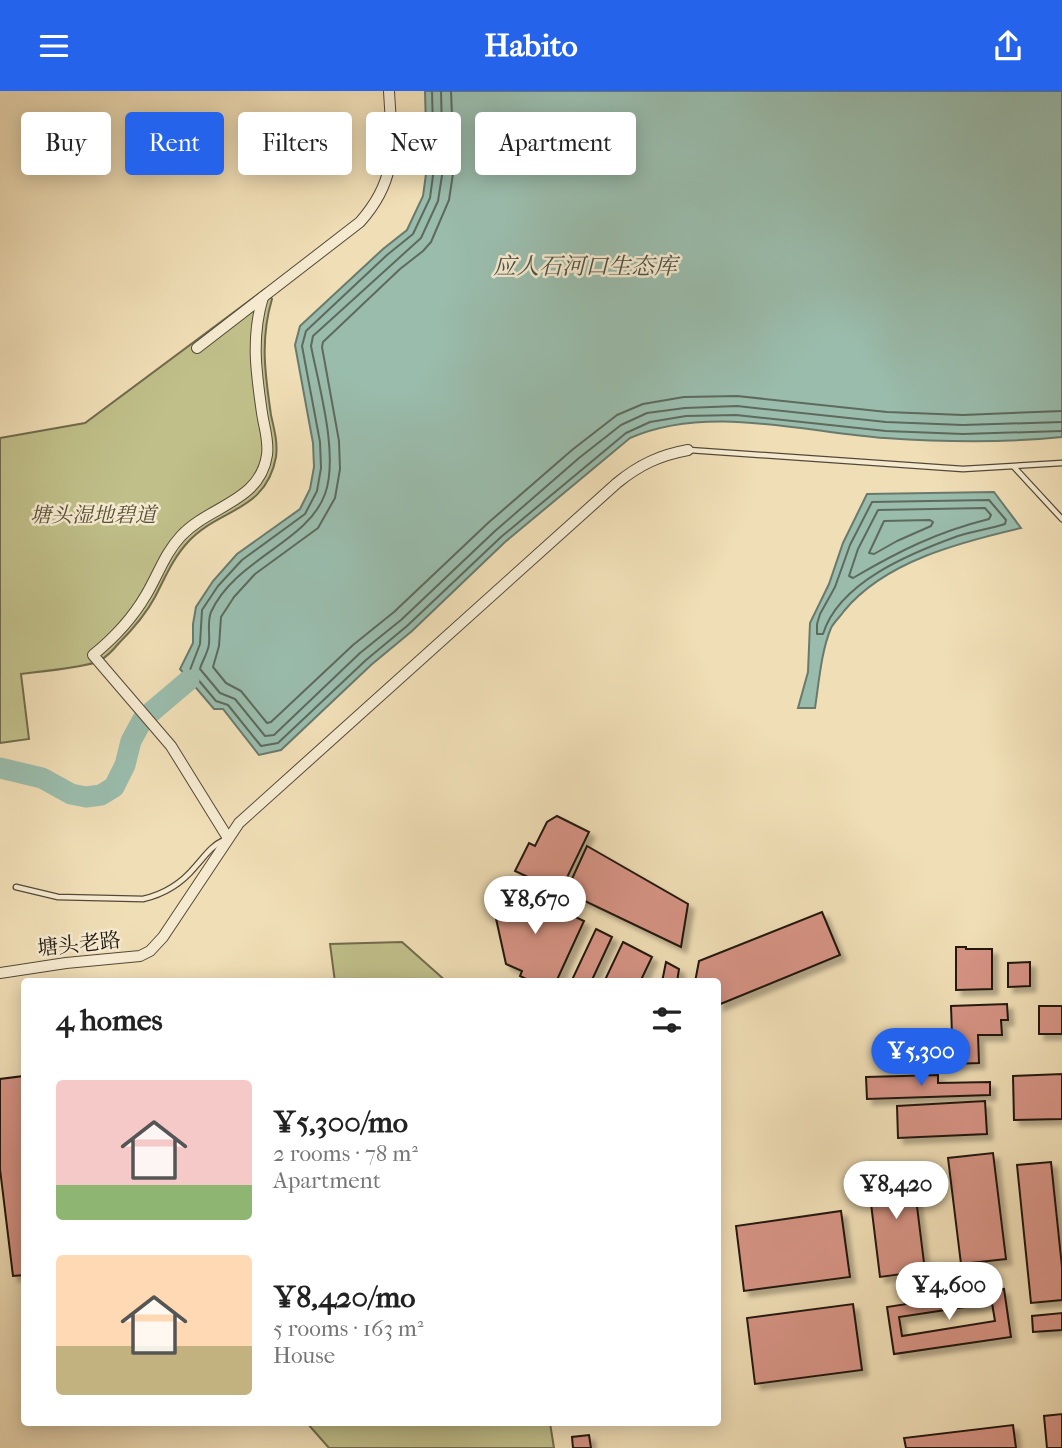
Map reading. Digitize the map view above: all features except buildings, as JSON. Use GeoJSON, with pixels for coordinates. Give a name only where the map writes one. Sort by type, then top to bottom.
{"type":"FeatureCollection","features":[{"type":"Feature","properties":{"kind":"street"},"geometry":{"type":"LineString","coordinates":[[197,348],[360,222],[375,205],[385,186],[391,165],[389,91]]}},
{"type":"Feature","properties":{"kind":"street"},"geometry":{"type":"LineString","coordinates":[[228,838],[171,746],[93,655],[116,635],[135,612],[166,555],[182,535],[201,519],[248,492],[264,467],[267,438],[256,375],[254,343],[263,297]]}},
{"type":"Feature","properties":{"kind":"street","name":"塘头老路"},"geometry":{"type":"LineString","coordinates":[[0,973],[66,963],[129,958],[150,951],[163,937],[240,823],[617,483],[650,460],[688,450]]}},
{"type":"Feature","properties":{"kind":"lane"},"geometry":{"type":"LineString","coordinates":[[688,450],[963,469],[1062,463]]}},
{"type":"Feature","properties":{"kind":"lane"},"geometry":{"type":"LineString","coordinates":[[1013,466],[1062,519]]}},
{"type":"Feature","properties":{"kind":"lane"},"geometry":{"type":"LineString","coordinates":[[16,887],[58,897],[143,899],[156,896],[174,887],[206,853],[228,838]]}},
{"type":"Feature","properties":{"kind":"green space","name":"塘头湿地碧道"},"geometry":{"type":"Polygon","coordinates":[[[265,289],[272,299],[266,328],[265,357],[276,446],[271,475],[252,499],[213,522],[188,542],[143,615],[105,657],[84,665],[21,674],[29,739],[0,743],[0,438],[85,423],[265,289]]]}},
{"type":"Feature","properties":{"kind":"green space"},"geometry":{"type":"Polygon","coordinates":[[[402,942],[442,978],[334,978],[330,944],[402,942]]]}},
{"type":"Feature","properties":{"kind":"green space"},"geometry":{"type":"Polygon","coordinates":[[[310,1426],[550,1426],[554,1448],[329,1448],[310,1426]]]}},
{"type":"Feature","properties":{"kind":"water","name":"应人石河口生态库"},"geometry":{"type":"Polygon","coordinates":[[[425,91],[1062,91],[1062,437],[996,441],[885,438],[723,421],[660,428],[630,438],[505,542],[281,750],[259,755],[223,709],[214,709],[180,669],[193,643],[196,607],[213,581],[237,554],[300,509],[310,489],[314,467],[313,443],[295,345],[300,326],[407,230],[423,196],[426,175],[461,175],[461,112],[426,112],[425,91]]]}},
{"type":"Feature","properties":{"kind":"water"},"geometry":{"type":"Polygon","coordinates":[[[994,492],[1021,528],[925,556],[902,566],[861,594],[831,628],[823,657],[815,708],[798,708],[808,672],[810,623],[829,584],[843,543],[867,494],[994,492]]]}},
{"type":"Feature","properties":{"kind":"waterway"},"geometry":{"type":"LineString","coordinates":[[0,768],[42,778],[71,794],[86,797],[101,795],[114,787],[125,765],[131,741],[143,719],[189,680]]}}]}
